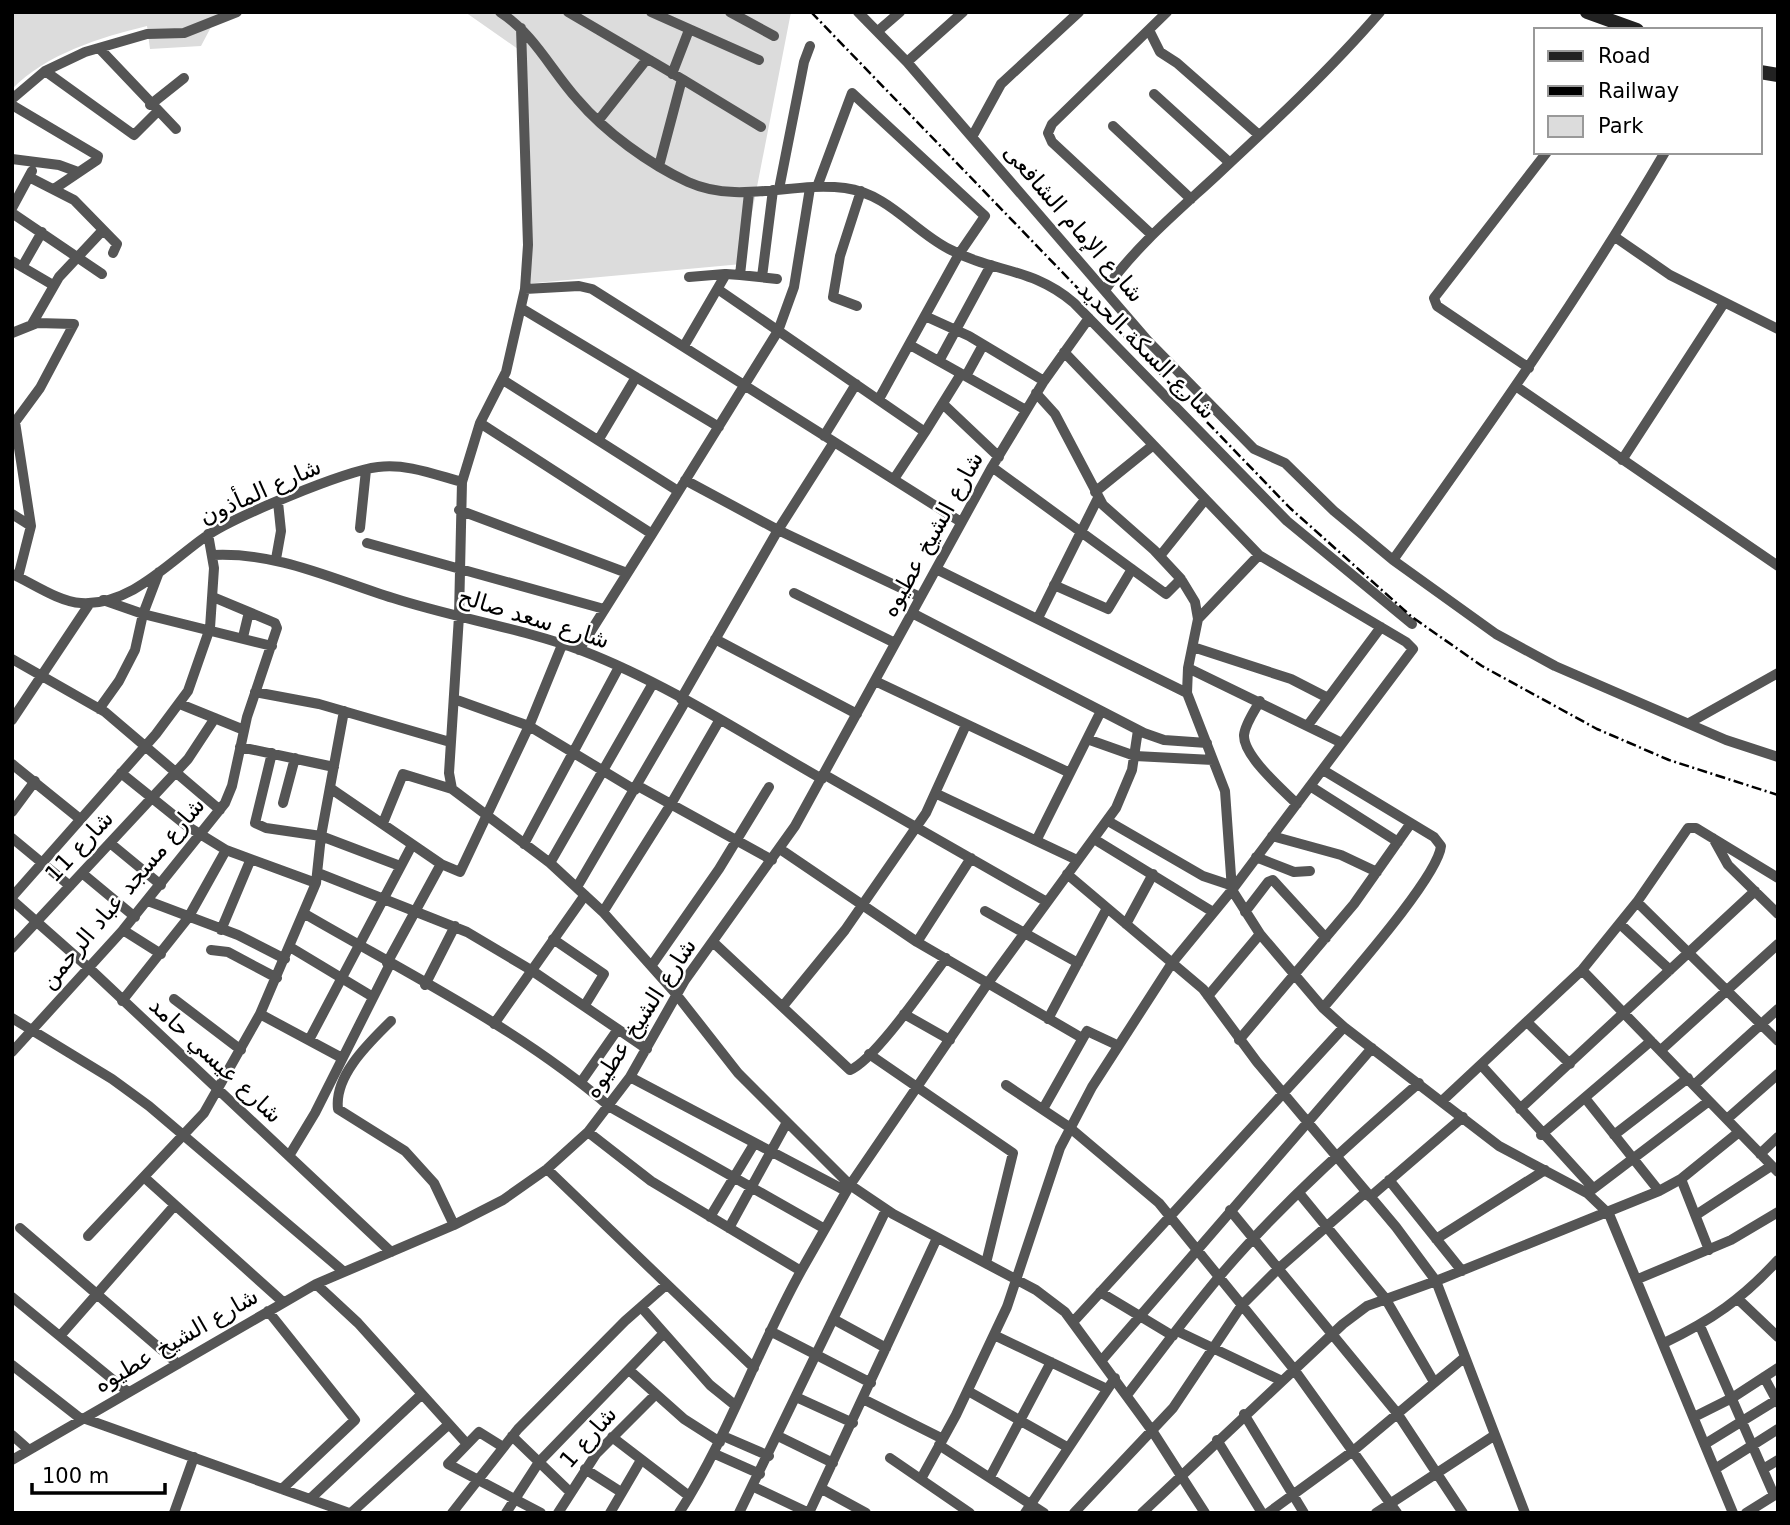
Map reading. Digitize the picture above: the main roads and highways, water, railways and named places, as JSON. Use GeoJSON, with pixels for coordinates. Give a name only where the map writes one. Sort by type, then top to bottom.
{"type":"FeatureCollection","features":[{"type":"Feature","properties":{"kind":"railway"},"geometry":{"type":"LineString","coordinates":[[811,12],[1290,508],[1412,617],[1482,666],[1597,729],[1669,760],[1778,795]]}}]}
